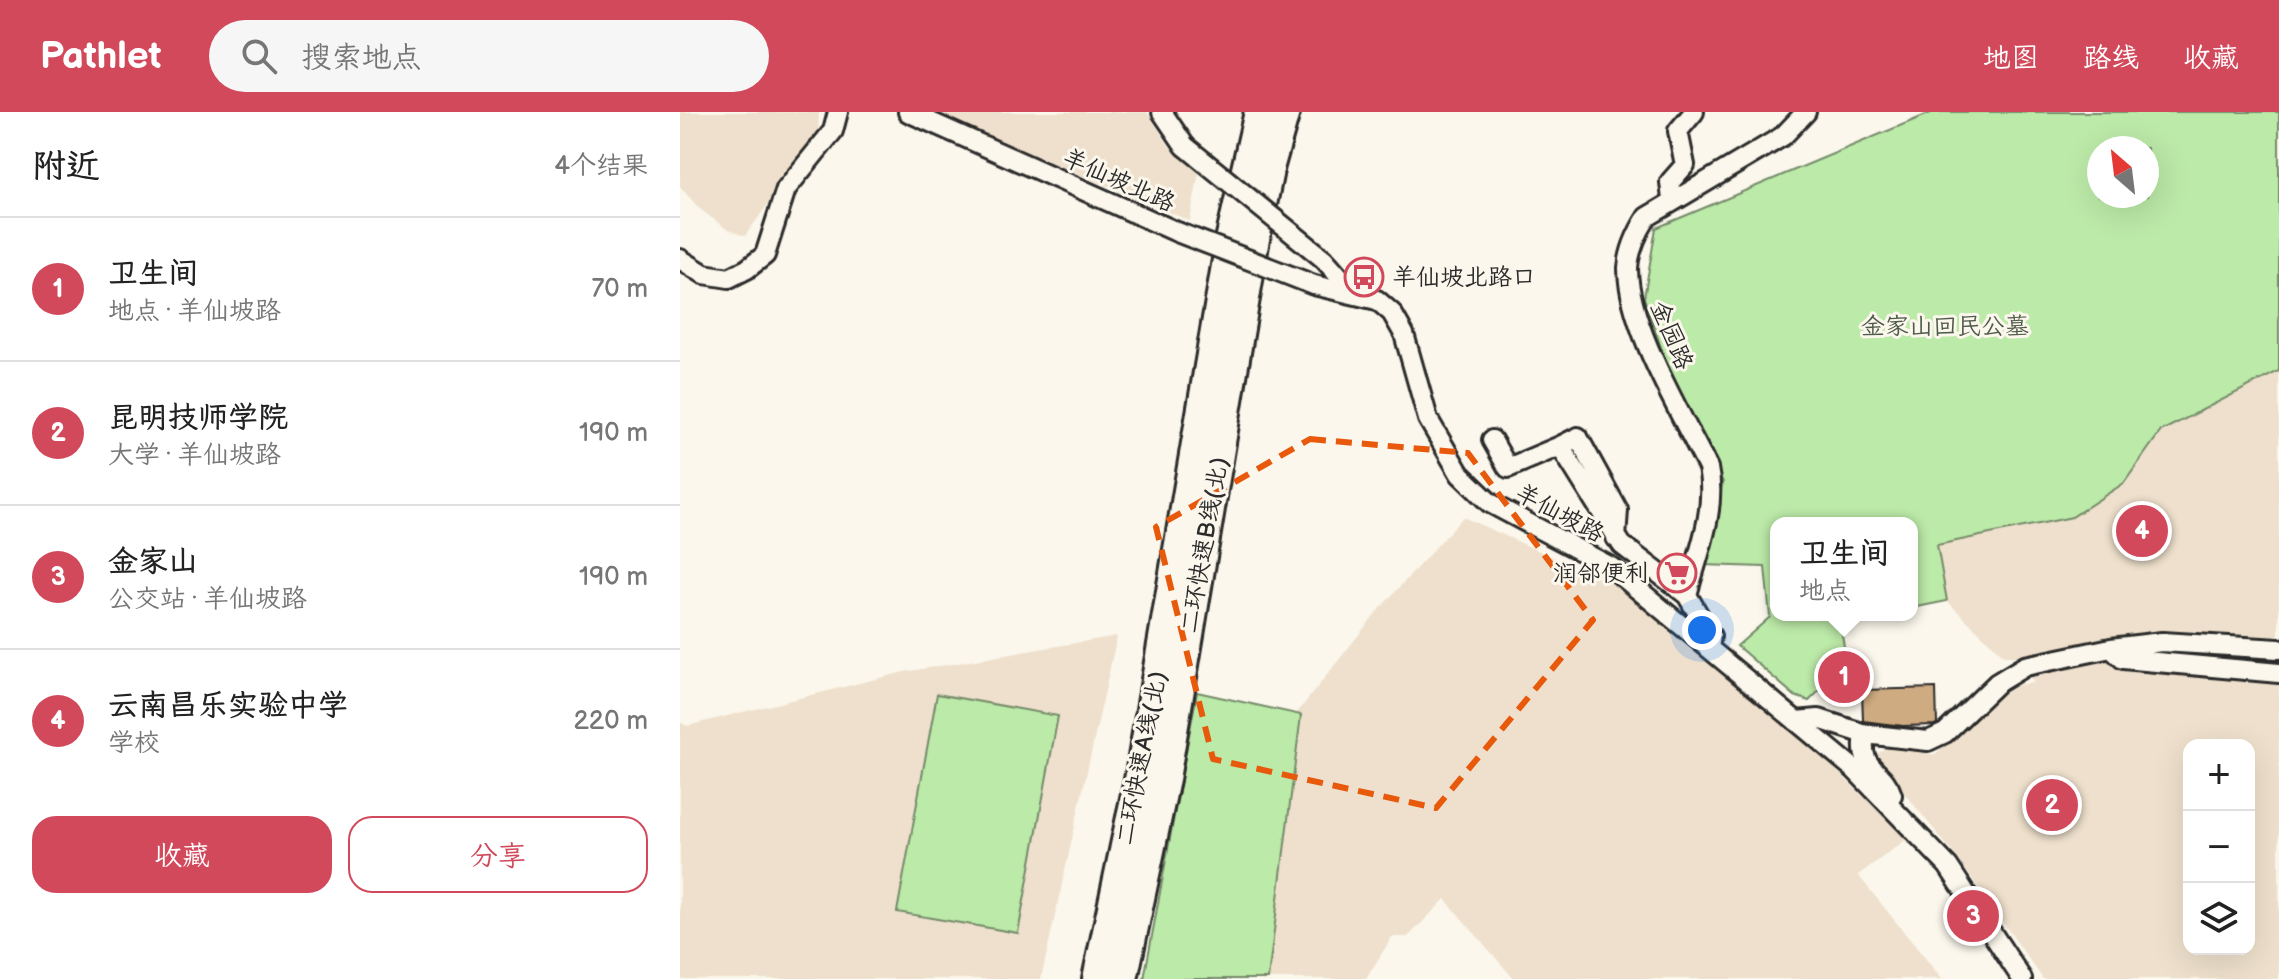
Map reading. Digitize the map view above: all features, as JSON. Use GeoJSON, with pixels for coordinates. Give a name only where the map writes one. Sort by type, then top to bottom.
{"type":"FeatureCollection","features":[{"type":"Feature","properties":{"kind":"highway","name":"二环快速A线(北)"},"geometry":{"type":"LineString","coordinates":[[1097,979],[1140,775],[1231,236],[1259,112]]}},
{"type":"Feature","properties":{"kind":"highway","name":"二环快速B线(北)"},"geometry":{"type":"LineString","coordinates":[[1123,979],[1165,779],[1254,244],[1270,165],[1285,112]]}},
{"type":"Feature","properties":{"kind":"street"},"geometry":{"type":"LineString","coordinates":[[680,259],[704,274],[729,278],[765,255],[786,189],[833,131],[838,112]]}},
{"type":"Feature","properties":{"kind":"street","name":"羊仙坡北路"},"geometry":{"type":"LineString","coordinates":[[908,112],[1177,232],[1314,285]]}},
{"type":"Feature","properties":{"kind":"street"},"geometry":{"type":"LineString","coordinates":[[1162,112],[1185,146],[1324,259],[1354,293]]}},
{"type":"Feature","properties":{"kind":"street"},"geometry":{"type":"LineString","coordinates":[[1672,200],[1670,182],[1685,165],[1678,131],[1694,112]]}},
{"type":"Feature","properties":{"kind":"street","name":"金园路"},"geometry":{"type":"LineString","coordinates":[[1687,595],[1709,512],[1712,486],[1708,468],[1653,357],[1632,300],[1628,267],[1635,236],[1647,217],[1783,136],[1806,112]]}},
{"type":"Feature","properties":{"kind":"street","name":"羊仙坡路"},"geometry":{"type":"LineString","coordinates":[[1314,285],[1377,300],[1392,313],[1404,334],[1428,419],[1460,474],[1490,503],[1611,567],[1796,721],[1889,804],[1948,866],[2022,979]]}},
{"type":"Feature","properties":{"kind":"street"},"geometry":{"type":"LineString","coordinates":[[1492,440],[1508,468],[1578,437],[1618,510],[1616,538],[1687,595],[1711,636],[1709,648]]}},
{"type":"Feature","properties":{"kind":"street"},"geometry":{"type":"LineString","coordinates":[[1796,721],[1819,719],[1865,734],[1928,741],[1945,733],[1997,683],[2025,666],[2111,648],[2162,642],[2279,649]]}},
{"type":"Feature","properties":{"kind":"street"},"geometry":{"type":"LineString","coordinates":[[2111,648],[2123,659],[2279,673]]}},
{"type":"Feature","properties":{"kind":"street"},"geometry":{"type":"LineString","coordinates":[[1865,734],[1862,752],[1865,762],[1890,789],[1893,799],[1889,804]]}},
{"type":"Feature","properties":{"kind":"highlighted area"},"geometry":{"type":"Polygon","coordinates":[[[1310,439],[1468,453],[1593,620],[1436,808],[1213,759],[1156,527],[1310,439]]]}},
{"type":"Feature","properties":{"kind":"shaded area"},"geometry":{"type":"Polygon","coordinates":[[[680,112],[819,112],[818,135],[745,236],[728,230],[701,210],[680,187],[680,112]]]}},
{"type":"Feature","properties":{"kind":"shaded area"},"geometry":{"type":"Polygon","coordinates":[[[931,112],[1147,112],[1169,146],[1199,172],[1190,221],[931,112]]]}},
{"type":"Feature","properties":{"kind":"shaded area"},"geometry":{"type":"Polygon","coordinates":[[[2279,371],[2279,979],[2043,979],[1955,855],[1874,756],[1891,745],[1935,755],[1976,712],[2017,685],[2033,683],[2021,656],[2004,656],[1947,601],[1936,545],[2072,517],[2124,483],[2161,431],[2279,371]]]}},
{"type":"Feature","properties":{"kind":"shaded area"},"geometry":{"type":"Polygon","coordinates":[[[1463,517],[1613,584],[1676,630],[1826,760],[1907,839],[1858,875],[1942,979],[1514,979],[1445,899],[1408,937],[1392,937],[1366,979],[1268,979],[1301,716],[1296,714],[1376,613],[1463,517]]]}},
{"type":"Feature","properties":{"kind":"shaded area"},"geometry":{"type":"Polygon","coordinates":[[[1117,636],[1041,979],[680,979],[680,722],[687,726],[904,672],[1117,636]]]}},
{"type":"Feature","properties":{"kind":"green space","name":"金家山回民公墓"},"geometry":{"type":"Polygon","coordinates":[[[1933,112],[2279,112],[2279,371],[2161,431],[2124,483],[2072,517],[1937,545],[1947,601],[1918,607],[1918,517],[1770,517],[1770,617],[1765,567],[1702,565],[1723,482],[1674,385],[1644,298],[1656,228],[1933,112]]]}},
{"type":"Feature","properties":{"kind":"green space","name":"金家山回民公墓"},"geometry":{"type":"Polygon","coordinates":[[[1770,617],[1770,621],[1850,621],[1840,623],[1848,670],[1835,675],[1809,701],[1795,696],[1737,646],[1770,617]]]}},
{"type":"Feature","properties":{"kind":"green space"},"geometry":{"type":"Polygon","coordinates":[[[1197,692],[1301,715],[1268,979],[1144,979],[1197,692]]]}},
{"type":"Feature","properties":{"kind":"green space"},"geometry":{"type":"Polygon","coordinates":[[[937,694],[1058,716],[1018,933],[897,912],[937,694]]]}},
{"type":"Feature","properties":{"kind":"building"},"geometry":{"type":"Polygon","coordinates":[[[1936,688],[1937,724],[1903,726],[1863,721],[1862,690],[1936,688]]]}},
{"type":"Feature","properties":{"kind":"place","name":"羊仙坡北路口"},"geometry":{"type":"Point","coordinates":[1364,277]}},
{"type":"Feature","properties":{"kind":"place","name":"云南昌乐实验中学"},"geometry":{"type":"Point","coordinates":[2142,531]}},
{"type":"Feature","properties":{"kind":"place","name":"润邻便利"},"geometry":{"type":"Point","coordinates":[1677,573]}},
{"type":"Feature","properties":{"kind":"place","name":"卫生间"},"geometry":{"type":"Point","coordinates":[1844,677]}},
{"type":"Feature","properties":{"kind":"place","name":"昆明技师学院"},"geometry":{"type":"Point","coordinates":[2052,805]}},
{"type":"Feature","properties":{"kind":"place","name":"金家山"},"geometry":{"type":"Point","coordinates":[1973,916]}}]}
